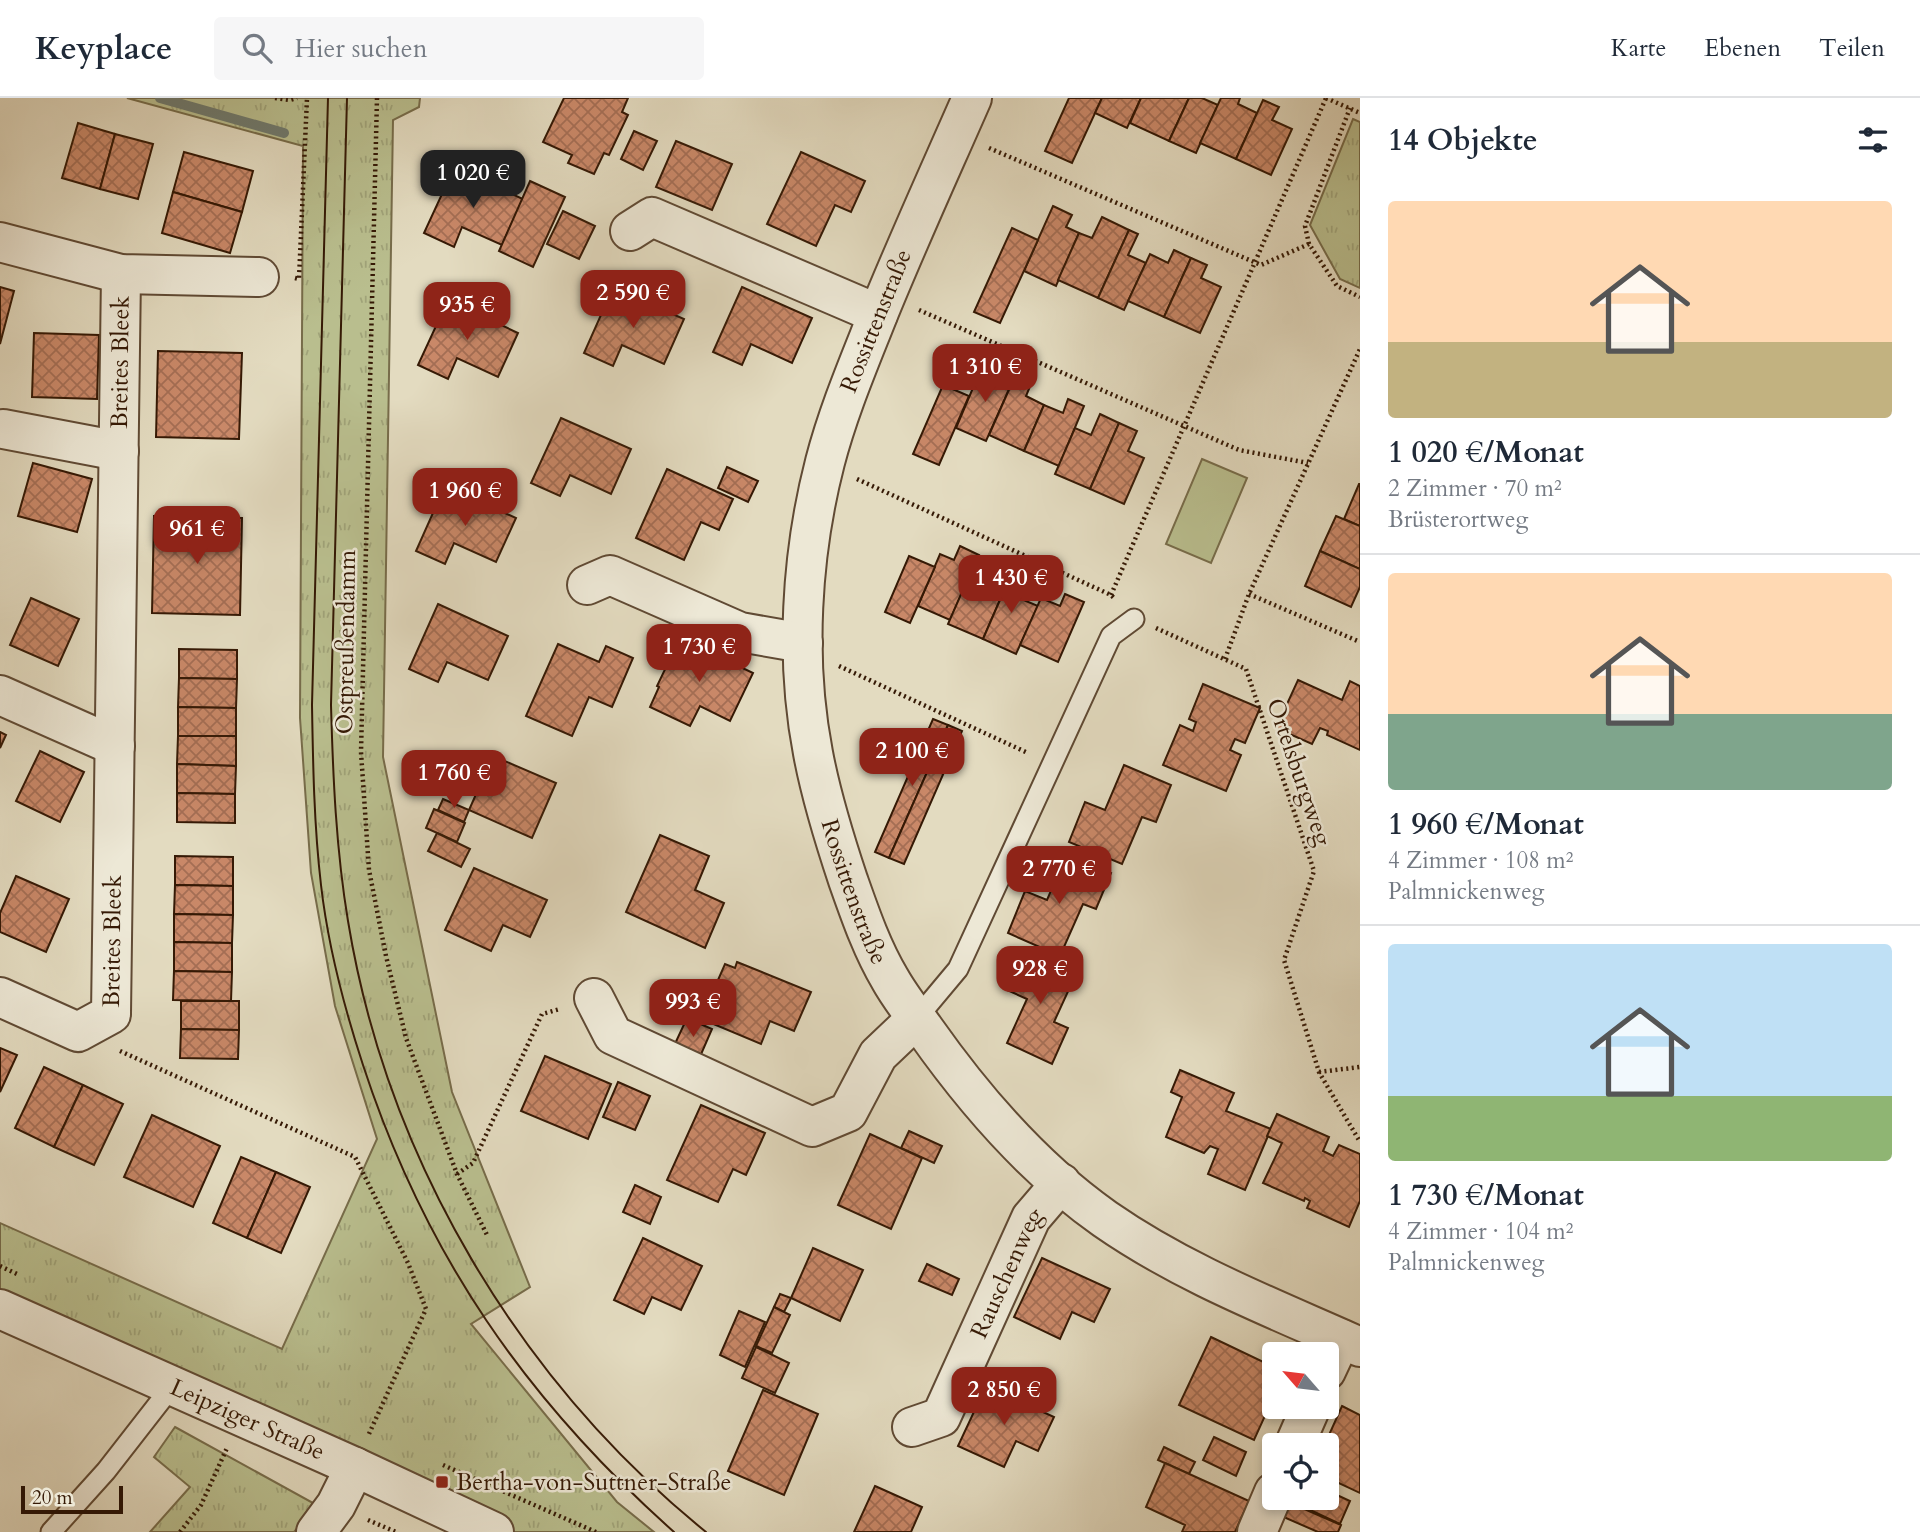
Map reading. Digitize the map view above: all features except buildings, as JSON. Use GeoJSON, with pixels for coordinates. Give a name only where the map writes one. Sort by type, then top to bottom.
{"type":"FeatureCollection","features":[{"type":"Feature","properties":{"kind":"street","name":"Rossittenstraße"},"geometry":{"type":"LineString","coordinates":[[972,98],[882,304],[842,404],[813,519],[806,579],[803,643],[812,750],[828,815],[859,909],[890,980],[957,1075],[990,1116],[1061,1183],[1102,1217],[1157,1253],[1343,1352]]}},
{"type":"Feature","properties":{"kind":"street"},"geometry":{"type":"LineString","coordinates":[[630,231],[652,217],[882,304]]}},
{"type":"Feature","properties":{"kind":"street","name":"Breites Bleek"},"geometry":{"type":"LineString","coordinates":[[0,242],[121,274],[259,277]]}},
{"type":"Feature","properties":{"kind":"street","name":"Breites Bleek"},"geometry":{"type":"LineString","coordinates":[[0,997],[78,1032],[111,1014],[121,274]]}},
{"type":"Feature","properties":{"kind":"street","name":"Breites Bleek"},"geometry":{"type":"LineString","coordinates":[[3,429],[119,451]]}},
{"type":"Feature","properties":{"kind":"street"},"geometry":{"type":"LineString","coordinates":[[587,585],[610,575],[740,632],[803,643]]}},
{"type":"Feature","properties":{"kind":"street"},"geometry":{"type":"LineString","coordinates":[[0,695],[115,746]]}},
{"type":"Feature","properties":{"kind":"street"},"geometry":{"type":"LineString","coordinates":[[594,998],[613,1035],[812,1127],[848,1112],[877,1055],[917,1018]]}},
{"type":"Feature","properties":{"kind":"street","name":"Rauschenweg"},"geometry":{"type":"LineString","coordinates":[[912,1427],[941,1417],[1031,1218],[1061,1183]]}},
{"type":"Feature","properties":{"kind":"street","name":"Leipziger Straße"},"geometry":{"type":"LineString","coordinates":[[0,1309],[495,1532]]}},
{"type":"Feature","properties":{"kind":"street"},"geometry":{"type":"LineString","coordinates":[[316,1532],[336,1505],[355,1467]]}},
{"type":"Feature","properties":{"kind":"street"},"geometry":{"type":"LineString","coordinates":[[1257,1532],[1266,1510]]}},
{"type":"Feature","properties":{"kind":"lane"},"geometry":{"type":"LineString","coordinates":[[917,1018],[958,970],[1111,636],[1134,619]]}},
{"type":"Feature","properties":{"kind":"lane"},"geometry":{"type":"LineString","coordinates":[[51,1532],[106,1471],[173,1385]]}},
{"type":"Feature","properties":{"kind":"path"},"geometry":{"type":"LineString","coordinates":[[275,98],[297,98]]}},
{"type":"Feature","properties":{"kind":"path"},"geometry":{"type":"LineString","coordinates":[[259,277],[299,279],[307,98]]}},
{"type":"Feature","properties":{"kind":"path","name":"Ostpreußendamm"},"geometry":{"type":"LineString","coordinates":[[377,98],[361,752],[369,870],[406,1038],[457,1174],[487,1235]]}},
{"type":"Feature","properties":{"kind":"path"},"geometry":{"type":"LineString","coordinates":[[1111,595],[1326,98],[1360,113]]}},
{"type":"Feature","properties":{"kind":"path"},"geometry":{"type":"LineString","coordinates":[[1350,108],[1304,226],[1309,244],[1336,286],[1360,297]]}},
{"type":"Feature","properties":{"kind":"path"},"geometry":{"type":"LineString","coordinates":[[956,134],[1261,265],[1309,244]]}},
{"type":"Feature","properties":{"kind":"path"},"geometry":{"type":"LineString","coordinates":[[882,304],[1239,450],[1308,463]]}},
{"type":"Feature","properties":{"kind":"path"},"geometry":{"type":"LineString","coordinates":[[1225,659],[1249,594],[1360,349]]}},
{"type":"Feature","properties":{"kind":"path"},"geometry":{"type":"LineString","coordinates":[[825,464],[1111,595],[1134,619]]}},
{"type":"Feature","properties":{"kind":"path"},"geometry":{"type":"LineString","coordinates":[[1249,594],[1360,642]]}},
{"type":"Feature","properties":{"kind":"path","name":"Ortelsburgweg"},"geometry":{"type":"LineString","coordinates":[[1134,619],[1246,669],[1314,871],[1284,960],[1319,1072],[1360,1142]]}},
{"type":"Feature","properties":{"kind":"path"},"geometry":{"type":"LineString","coordinates":[[803,643],[839,666],[1052,764]]}},
{"type":"Feature","properties":{"kind":"path"},"geometry":{"type":"LineString","coordinates":[[457,1174],[473,1163],[542,1014],[594,998]]}},
{"type":"Feature","properties":{"kind":"path"},"geometry":{"type":"LineString","coordinates":[[78,1032],[355,1157],[408,1262],[426,1309],[355,1467]]}},
{"type":"Feature","properties":{"kind":"path"},"geometry":{"type":"LineString","coordinates":[[1319,1072],[1360,1067]]}},
{"type":"Feature","properties":{"kind":"path"},"geometry":{"type":"LineString","coordinates":[[180,1532],[201,1505],[229,1445]]}},
{"type":"Feature","properties":{"kind":"green space"},"geometry":{"type":"Polygon","coordinates":[[[127,98],[420,98],[419,107],[393,120],[383,757],[452,1092],[530,1287],[471,1324],[617,1502],[654,1532],[457,1532],[0,1301],[0,1223],[282,1349],[377,1139],[335,1006],[311,873],[300,718],[303,146],[127,98]]]}},
{"type":"Feature","properties":{"kind":"green space"},"geometry":{"type":"Polygon","coordinates":[[[1353,119],[1360,122],[1360,288],[1340,279],[1310,225],[1353,119]]]}},
{"type":"Feature","properties":{"kind":"green space"},"geometry":{"type":"Polygon","coordinates":[[[1202,459],[1247,478],[1211,563],[1166,544],[1202,459]]]}},
{"type":"Feature","properties":{"kind":"green space"},"geometry":{"type":"Polygon","coordinates":[[[175,1427],[313,1503],[307,1517],[294,1532],[150,1532],[190,1487],[154,1457],[175,1427]]]}},
{"type":"Feature","properties":{"kind":"waterway"},"geometry":{"type":"LineString","coordinates":[[160,98],[284,133]]}},
{"type":"Feature","properties":{"kind":"tram line"},"geometry":{"type":"LineString","coordinates":[[328,98],[312,705],[319,862],[324,908],[338,976],[349,1021],[388,1134],[417,1200],[450,1261],[486,1320],[527,1376],[572,1430],[621,1482],[674,1532]]}},
{"type":"Feature","properties":{"kind":"tram line"},"geometry":{"type":"LineString","coordinates":[[347,98],[331,705],[341,867],[348,921],[367,1009],[394,1096],[429,1179],[472,1259],[521,1335],[577,1406],[639,1472],[706,1532]]}},
{"type":"Feature","properties":{"kind":"place","name":"Bertha-von-Suttner-Straße"},"geometry":{"type":"Point","coordinates":[442,1482]}}]}
